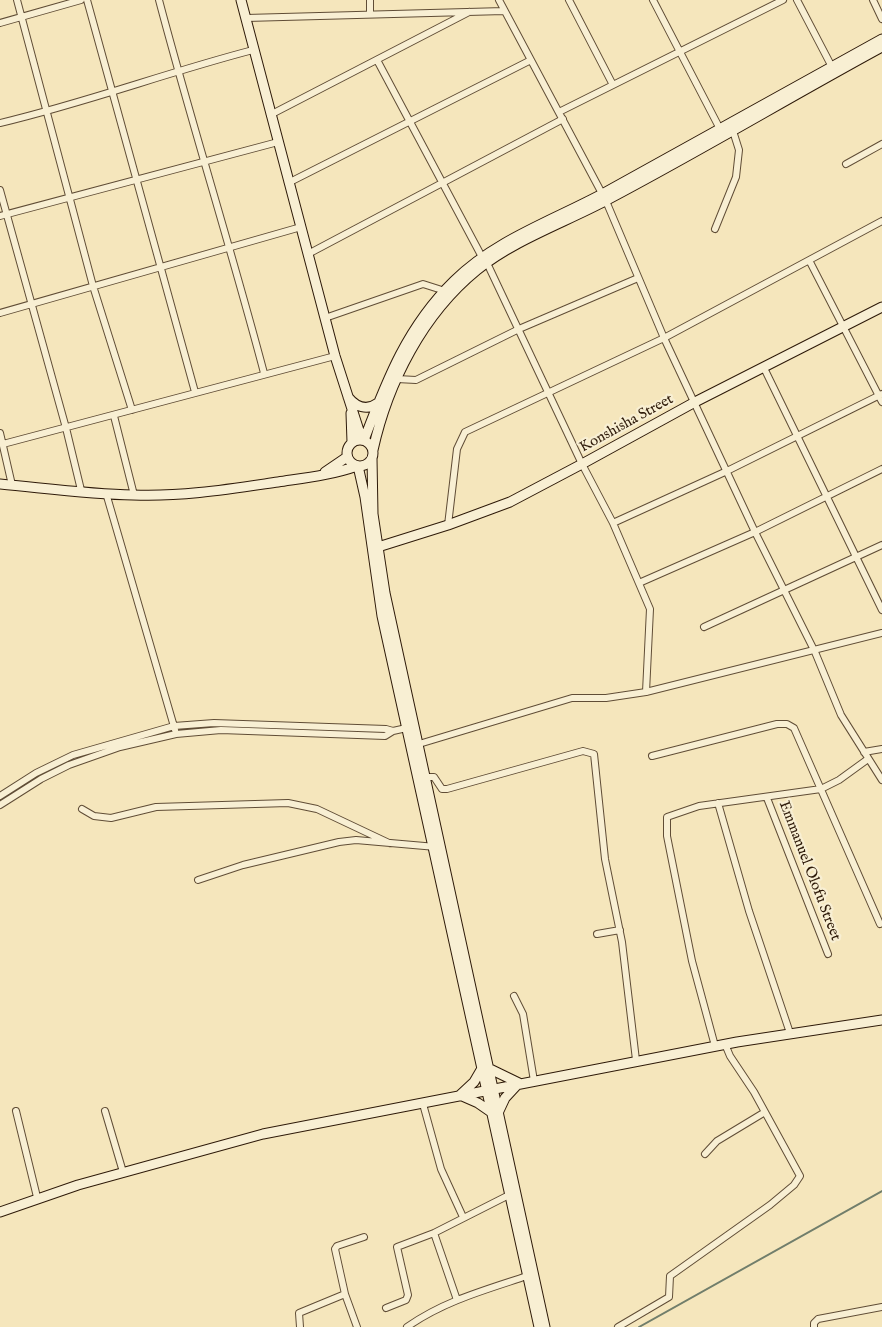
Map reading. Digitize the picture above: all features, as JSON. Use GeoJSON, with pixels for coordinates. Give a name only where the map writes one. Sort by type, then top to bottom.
{"type":"FeatureCollection","features":[{"type":"Feature","properties":{"kind":"main road"},"geometry":{"type":"LineString","coordinates":[[241,0],[335,356],[363,440],[372,454]]}},
{"type":"Feature","properties":{"kind":"main road"},"geometry":{"type":"LineString","coordinates":[[604,197],[720,129],[882,39]]}},
{"type":"Feature","properties":{"kind":"main road"},"geometry":{"type":"LineString","coordinates":[[363,440],[410,335],[445,290],[484,260],[733,131],[882,47]]}},
{"type":"Feature","properties":{"kind":"main road"},"geometry":{"type":"LineString","coordinates":[[484,260],[432,317],[410,351],[381,419],[372,454],[372,490],[378,547],[411,727],[490,1090],[509,1196],[539,1327]]}},
{"type":"Feature","properties":{"kind":"main road","name":"Konshisha Street"},"geometry":{"type":"LineString","coordinates":[[378,547],[448,525],[510,502],[694,402],[882,307]]}},
{"type":"Feature","properties":{"kind":"main road"},"geometry":{"type":"LineString","coordinates":[[348,396],[361,407],[371,407],[378,403]]}},
{"type":"Feature","properties":{"kind":"main road"},"geometry":{"type":"LineString","coordinates":[[350,405],[352,442],[347,449],[347,457],[357,466],[365,497],[376,585],[411,727],[419,744],[437,847]]}},
{"type":"Feature","properties":{"kind":"main road"},"geometry":{"type":"LineString","coordinates":[[352,442],[363,440]]}},
{"type":"Feature","properties":{"kind":"main road"},"geometry":{"type":"LineString","coordinates":[[0,484],[134,495],[210,492],[320,475],[366,464],[372,454]]}},
{"type":"Feature","properties":{"kind":"main road"},"geometry":{"type":"LineString","coordinates":[[320,475],[347,457]]}},
{"type":"Feature","properties":{"kind":"main road"},"geometry":{"type":"LineString","coordinates":[[0,1212],[37,1198],[123,1172],[263,1134],[459,1097],[636,1060],[790,1033],[882,1020]]}},
{"type":"Feature","properties":{"kind":"main road"},"geometry":{"type":"LineString","coordinates":[[485,1069],[519,1084]]}},
{"type":"Feature","properties":{"kind":"main road"},"geometry":{"type":"LineString","coordinates":[[459,1097],[485,1069]]}},
{"type":"Feature","properties":{"kind":"main road"},"geometry":{"type":"LineString","coordinates":[[494,1113],[519,1084]]}},
{"type":"Feature","properties":{"kind":"main road"},"geometry":{"type":"LineString","coordinates":[[459,1097],[478,1103],[494,1113],[545,1327]]}},
{"type":"Feature","properties":{"kind":"street"},"geometry":{"type":"LineString","coordinates":[[17,0],[93,286],[132,410]]}},
{"type":"Feature","properties":{"kind":"street"},"geometry":{"type":"LineString","coordinates":[[0,23],[81,0]]}},
{"type":"Feature","properties":{"kind":"street"},"geometry":{"type":"LineString","coordinates":[[88,0],[195,392]]}},
{"type":"Feature","properties":{"kind":"street"},"geometry":{"type":"LineString","coordinates":[[159,0],[177,70],[231,248],[264,374]]}},
{"type":"Feature","properties":{"kind":"street"},"geometry":{"type":"LineString","coordinates":[[370,0],[370,14]]}},
{"type":"Feature","properties":{"kind":"street"},"geometry":{"type":"LineString","coordinates":[[499,0],[604,197],[664,338],[755,532],[815,652],[841,715],[882,780]]}},
{"type":"Feature","properties":{"kind":"street"},"geometry":{"type":"LineString","coordinates":[[569,0],[613,86]]}},
{"type":"Feature","properties":{"kind":"street"},"geometry":{"type":"LineString","coordinates":[[653,0],[720,129]]}},
{"type":"Feature","properties":{"kind":"street"},"geometry":{"type":"LineString","coordinates":[[559,112],[783,0]]}},
{"type":"Feature","properties":{"kind":"street"},"geometry":{"type":"LineString","coordinates":[[797,0],[832,66]]}},
{"type":"Feature","properties":{"kind":"street"},"geometry":{"type":"LineString","coordinates":[[872,0],[882,19]]}},
{"type":"Feature","properties":{"kind":"street"},"geometry":{"type":"LineString","coordinates":[[246,18],[504,11]]}},
{"type":"Feature","properties":{"kind":"street"},"geometry":{"type":"LineString","coordinates":[[270,115],[470,12]]}},
{"type":"Feature","properties":{"kind":"street"},"geometry":{"type":"LineString","coordinates":[[0,123],[46,112],[177,70],[253,50]]}},
{"type":"Feature","properties":{"kind":"street"},"geometry":{"type":"LineString","coordinates":[[377,60],[445,184],[519,329],[582,464],[613,523],[639,583],[651,616],[646,692]]}},
{"type":"Feature","properties":{"kind":"street"},"geometry":{"type":"LineString","coordinates":[[288,183],[410,123],[531,60]]}},
{"type":"Feature","properties":{"kind":"street"},"geometry":{"type":"LineString","coordinates":[[308,254],[445,184],[563,119]]}},
{"type":"Feature","properties":{"kind":"street"},"geometry":{"type":"LineString","coordinates":[[715,229],[736,177],[739,150],[733,131]]}},
{"type":"Feature","properties":{"kind":"street"},"geometry":{"type":"LineString","coordinates":[[3,215],[278,142]]}},
{"type":"Feature","properties":{"kind":"street"},"geometry":{"type":"LineString","coordinates":[[846,164],[882,144]]}},
{"type":"Feature","properties":{"kind":"street"},"geometry":{"type":"LineString","coordinates":[[0,190],[3,215],[33,304],[81,490]]}},
{"type":"Feature","properties":{"kind":"street"},"geometry":{"type":"LineString","coordinates":[[448,525],[457,450],[465,432],[548,391],[664,338],[810,262],[882,221]]}},
{"type":"Feature","properties":{"kind":"street"},"geometry":{"type":"LineString","coordinates":[[0,314],[301,227]]}},
{"type":"Feature","properties":{"kind":"street"},"geometry":{"type":"LineString","coordinates":[[613,523],[728,471],[881,397],[810,262]]}},
{"type":"Feature","properties":{"kind":"street"},"geometry":{"type":"LineString","coordinates":[[397,379],[416,380],[519,329],[638,278]]}},
{"type":"Feature","properties":{"kind":"street"},"geometry":{"type":"LineString","coordinates":[[326,318],[422,284],[433,285],[445,290]]}},
{"type":"Feature","properties":{"kind":"street"},"geometry":{"type":"LineString","coordinates":[[3,444],[335,356]]}},
{"type":"Feature","properties":{"kind":"street"},"geometry":{"type":"LineString","coordinates":[[764,368],[858,557],[882,610]]}},
{"type":"Feature","properties":{"kind":"street"},"geometry":{"type":"LineString","coordinates":[[114,416],[134,495]]}},
{"type":"Feature","properties":{"kind":"street"},"geometry":{"type":"LineString","coordinates":[[0,433],[12,485]]}},
{"type":"Feature","properties":{"kind":"street"},"geometry":{"type":"LineString","coordinates":[[639,583],[755,532],[882,469]]}},
{"type":"Feature","properties":{"kind":"street"},"geometry":{"type":"LineString","coordinates":[[106,493],[175,730]]}},
{"type":"Feature","properties":{"kind":"street"},"geometry":{"type":"LineString","coordinates":[[704,627],[882,545]]}},
{"type":"Feature","properties":{"kind":"street"},"geometry":{"type":"LineString","coordinates":[[419,744],[572,698],[606,698],[646,692],[815,652],[882,633]]}},
{"type":"Feature","properties":{"kind":"street"},"geometry":{"type":"LineString","coordinates":[[0,796],[36,773],[73,755],[175,730],[214,723],[386,729],[393,731],[411,727]]}},
{"type":"Feature","properties":{"kind":"street"},"geometry":{"type":"LineString","coordinates":[[652,756],[729,736],[787,724],[794,728],[880,924]]}},
{"type":"Feature","properties":{"kind":"street"},"geometry":{"type":"LineString","coordinates":[[0,805],[41,778],[69,764],[175,730]]}},
{"type":"Feature","properties":{"kind":"street"},"geometry":{"type":"LineString","coordinates":[[864,752],[882,749]]}},
{"type":"Feature","properties":{"kind":"street"},"geometry":{"type":"LineString","coordinates":[[426,777],[434,777],[442,789],[447,789],[583,751],[592,752],[595,758],[605,859],[620,930],[636,1060]]}},
{"type":"Feature","properties":{"kind":"street"},"geometry":{"type":"LineString","coordinates":[[715,1046],[692,961],[665,824],[670,814],[718,803],[767,798],[821,789],[839,780],[868,759]]}},
{"type":"Feature","properties":{"kind":"street","name":"Emmanuel Olofu Street"},"geometry":{"type":"LineString","coordinates":[[767,798],[828,954]]}},
{"type":"Feature","properties":{"kind":"street"},"geometry":{"type":"LineString","coordinates":[[82,809],[94,816],[111,818],[156,807],[288,803],[317,809],[389,843]]}},
{"type":"Feature","properties":{"kind":"street"},"geometry":{"type":"LineString","coordinates":[[718,803],[752,921],[790,1033]]}},
{"type":"Feature","properties":{"kind":"street"},"geometry":{"type":"LineString","coordinates":[[198,880],[243,865],[339,842],[356,840],[437,847]]}},
{"type":"Feature","properties":{"kind":"street"},"geometry":{"type":"LineString","coordinates":[[597,934],[620,930]]}},
{"type":"Feature","properties":{"kind":"street"},"geometry":{"type":"LineString","coordinates":[[514,996],[522,1014],[534,1081]]}},
{"type":"Feature","properties":{"kind":"street"},"geometry":{"type":"LineString","coordinates":[[618,1327],[669,1297],[670,1276],[770,1205],[798,1180],[799,1174],[765,1112],[730,1056],[725,1044]]}},
{"type":"Feature","properties":{"kind":"street"},"geometry":{"type":"LineString","coordinates":[[423,1104],[441,1169],[463,1217]]}},
{"type":"Feature","properties":{"kind":"street"},"geometry":{"type":"LineString","coordinates":[[16,1110],[37,1198]]}},
{"type":"Feature","properties":{"kind":"street"},"geometry":{"type":"LineString","coordinates":[[105,1111],[123,1172]]}},
{"type":"Feature","properties":{"kind":"street"},"geometry":{"type":"LineString","coordinates":[[705,1154],[717,1141],[765,1112]]}},
{"type":"Feature","properties":{"kind":"street"},"geometry":{"type":"LineString","coordinates":[[386,1308],[404,1301],[408,1297],[397,1247],[434,1233],[463,1217],[509,1196]]}},
{"type":"Feature","properties":{"kind":"street"},"geometry":{"type":"LineString","coordinates":[[434,1233],[457,1300]]}},
{"type":"Feature","properties":{"kind":"street"},"geometry":{"type":"LineString","coordinates":[[357,1327],[345,1294],[335,1249],[337,1246],[364,1237]]}},
{"type":"Feature","properties":{"kind":"street"},"geometry":{"type":"LineString","coordinates":[[407,1327],[430,1310],[527,1276]]}},
{"type":"Feature","properties":{"kind":"street"},"geometry":{"type":"LineString","coordinates":[[300,1327],[299,1313],[345,1294]]}},
{"type":"Feature","properties":{"kind":"street"},"geometry":{"type":"LineString","coordinates":[[814,1327],[814,1322],[818,1319],[882,1308]]}},
{"type":"Feature","properties":{"kind":"waterway"},"geometry":{"type":"LineString","coordinates":[[639,1327],[882,1191]]}}]}
